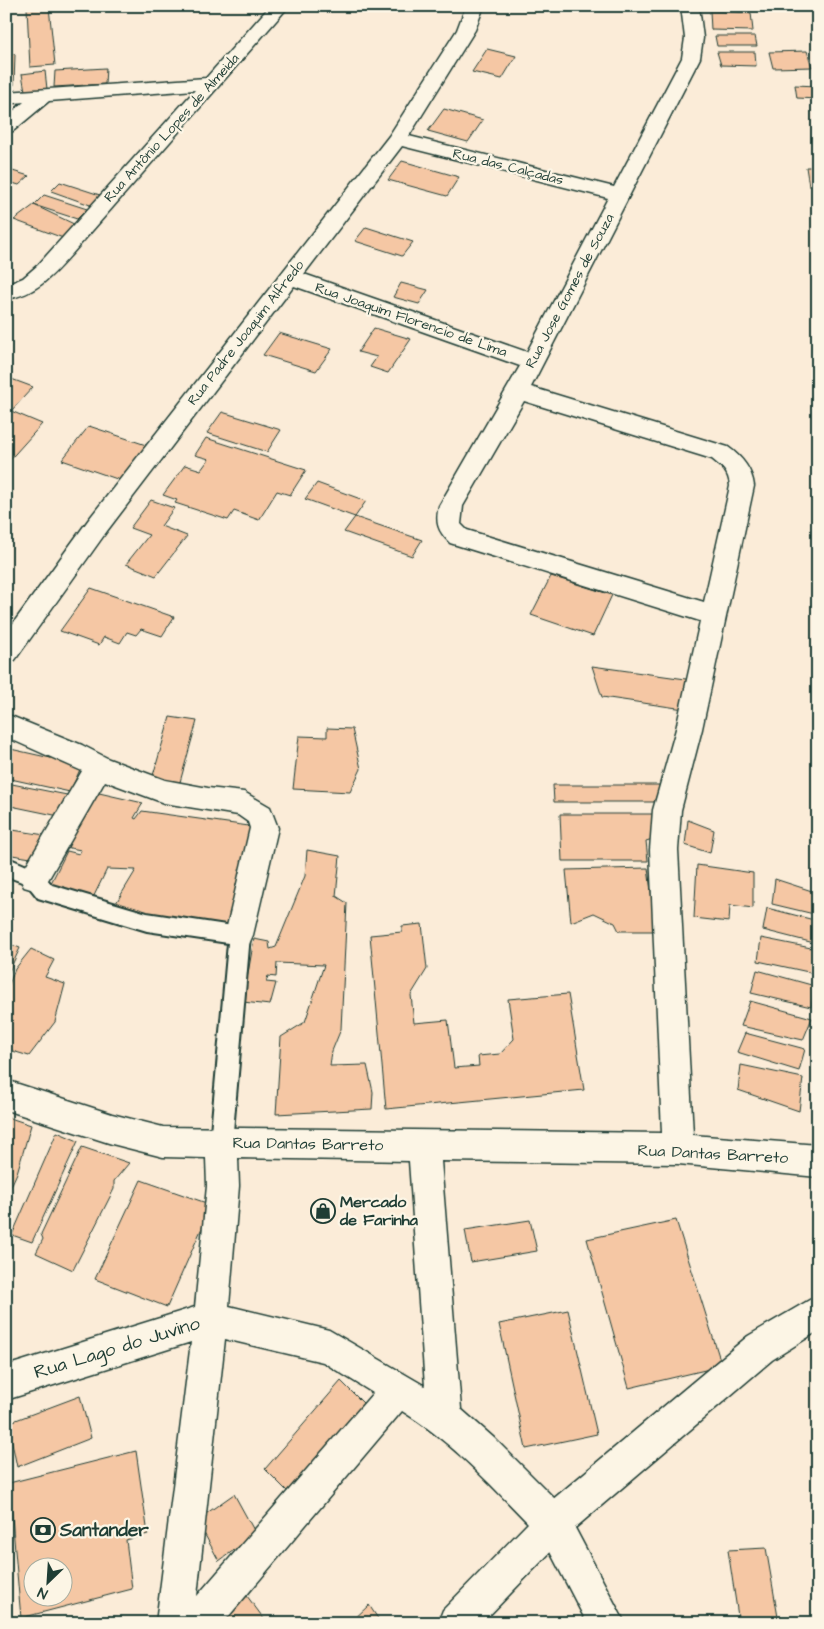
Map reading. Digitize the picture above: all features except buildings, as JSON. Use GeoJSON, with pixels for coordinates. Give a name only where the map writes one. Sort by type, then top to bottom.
{"type":"FeatureCollection","features":[{"type":"Feature","properties":{"kind":"street","name":"Rua Antônio Lopes de Almeida"},"geometry":{"type":"LineString","coordinates":[[6,292],[22,289],[29,284],[64,250],[280,6]]}},
{"type":"Feature","properties":{"kind":"street","name":"Rua Padre Joaquim Alfredo"},"geometry":{"type":"LineString","coordinates":[[6,653],[98,525],[397,138],[466,30],[475,6]]}},
{"type":"Feature","properties":{"kind":"street","name":"Rua Jose Gomes de Souza"},"geometry":{"type":"LineString","coordinates":[[690,6],[694,38],[691,58],[518,391],[456,496],[448,520],[450,528],[459,537],[714,615]]}},
{"type":"Feature","properties":{"kind":"street"},"geometry":{"type":"LineString","coordinates":[[6,98],[212,83]]}},
{"type":"Feature","properties":{"kind":"street"},"geometry":{"type":"LineString","coordinates":[[6,127],[42,96]]}},
{"type":"Feature","properties":{"kind":"street","name":"Rua das Calçadas"},"geometry":{"type":"LineString","coordinates":[[397,138],[620,195]]}},
{"type":"Feature","properties":{"kind":"street","name":"Rua Joaquim Florencio de Lima"},"geometry":{"type":"LineString","coordinates":[[290,277],[532,362]]}},
{"type":"Feature","properties":{"kind":"street"},"geometry":{"type":"LineString","coordinates":[[518,391],[720,453],[732,462],[742,475],[742,486],[689,729],[667,810],[664,850],[678,1149]]}},
{"type":"Feature","properties":{"kind":"street"},"geometry":{"type":"LineString","coordinates":[[6,725],[73,752],[99,767],[164,791],[208,800],[244,804],[260,815],[264,828],[239,935]]}},
{"type":"Feature","properties":{"kind":"street"},"geometry":{"type":"LineString","coordinates":[[34,878],[99,767]]}},
{"type":"Feature","properties":{"kind":"street"},"geometry":{"type":"LineString","coordinates":[[6,1095],[112,1129],[163,1142],[220,1143]]}},
{"type":"Feature","properties":{"kind":"street","name":"Rua Dantas Barreto"},"geometry":{"type":"LineString","coordinates":[[175,1623],[212,1319],[222,1186],[220,1143],[678,1149],[818,1161]]}},
{"type":"Feature","properties":{"kind":"street"},"geometry":{"type":"LineString","coordinates":[[424,1146],[444,1417]]}},
{"type":"Feature","properties":{"kind":"street"},"geometry":{"type":"LineString","coordinates":[[456,1623],[553,1523],[760,1348],[818,1312]]}},
{"type":"Feature","properties":{"kind":"street","name":"Rua Lago do Juvino"},"geometry":{"type":"LineString","coordinates":[[6,1383],[212,1319],[330,1347],[444,1417],[482,1450],[553,1523],[607,1623]]}},
{"type":"Feature","properties":{"kind":"street"},"geometry":{"type":"LineString","coordinates":[[198,1623],[399,1389]]}},
{"type":"Feature","properties":{"kind":"lane"},"geometry":{"type":"LineString","coordinates":[[6,866],[34,878],[45,892],[147,922],[239,935],[220,1143]]}},
{"type":"Feature","properties":{"kind":"place","name":"Mercado de Farinha"},"geometry":{"type":"Point","coordinates":[323,1211]}},
{"type":"Feature","properties":{"kind":"place","name":"Santander"},"geometry":{"type":"Point","coordinates":[43,1530]}}]}
